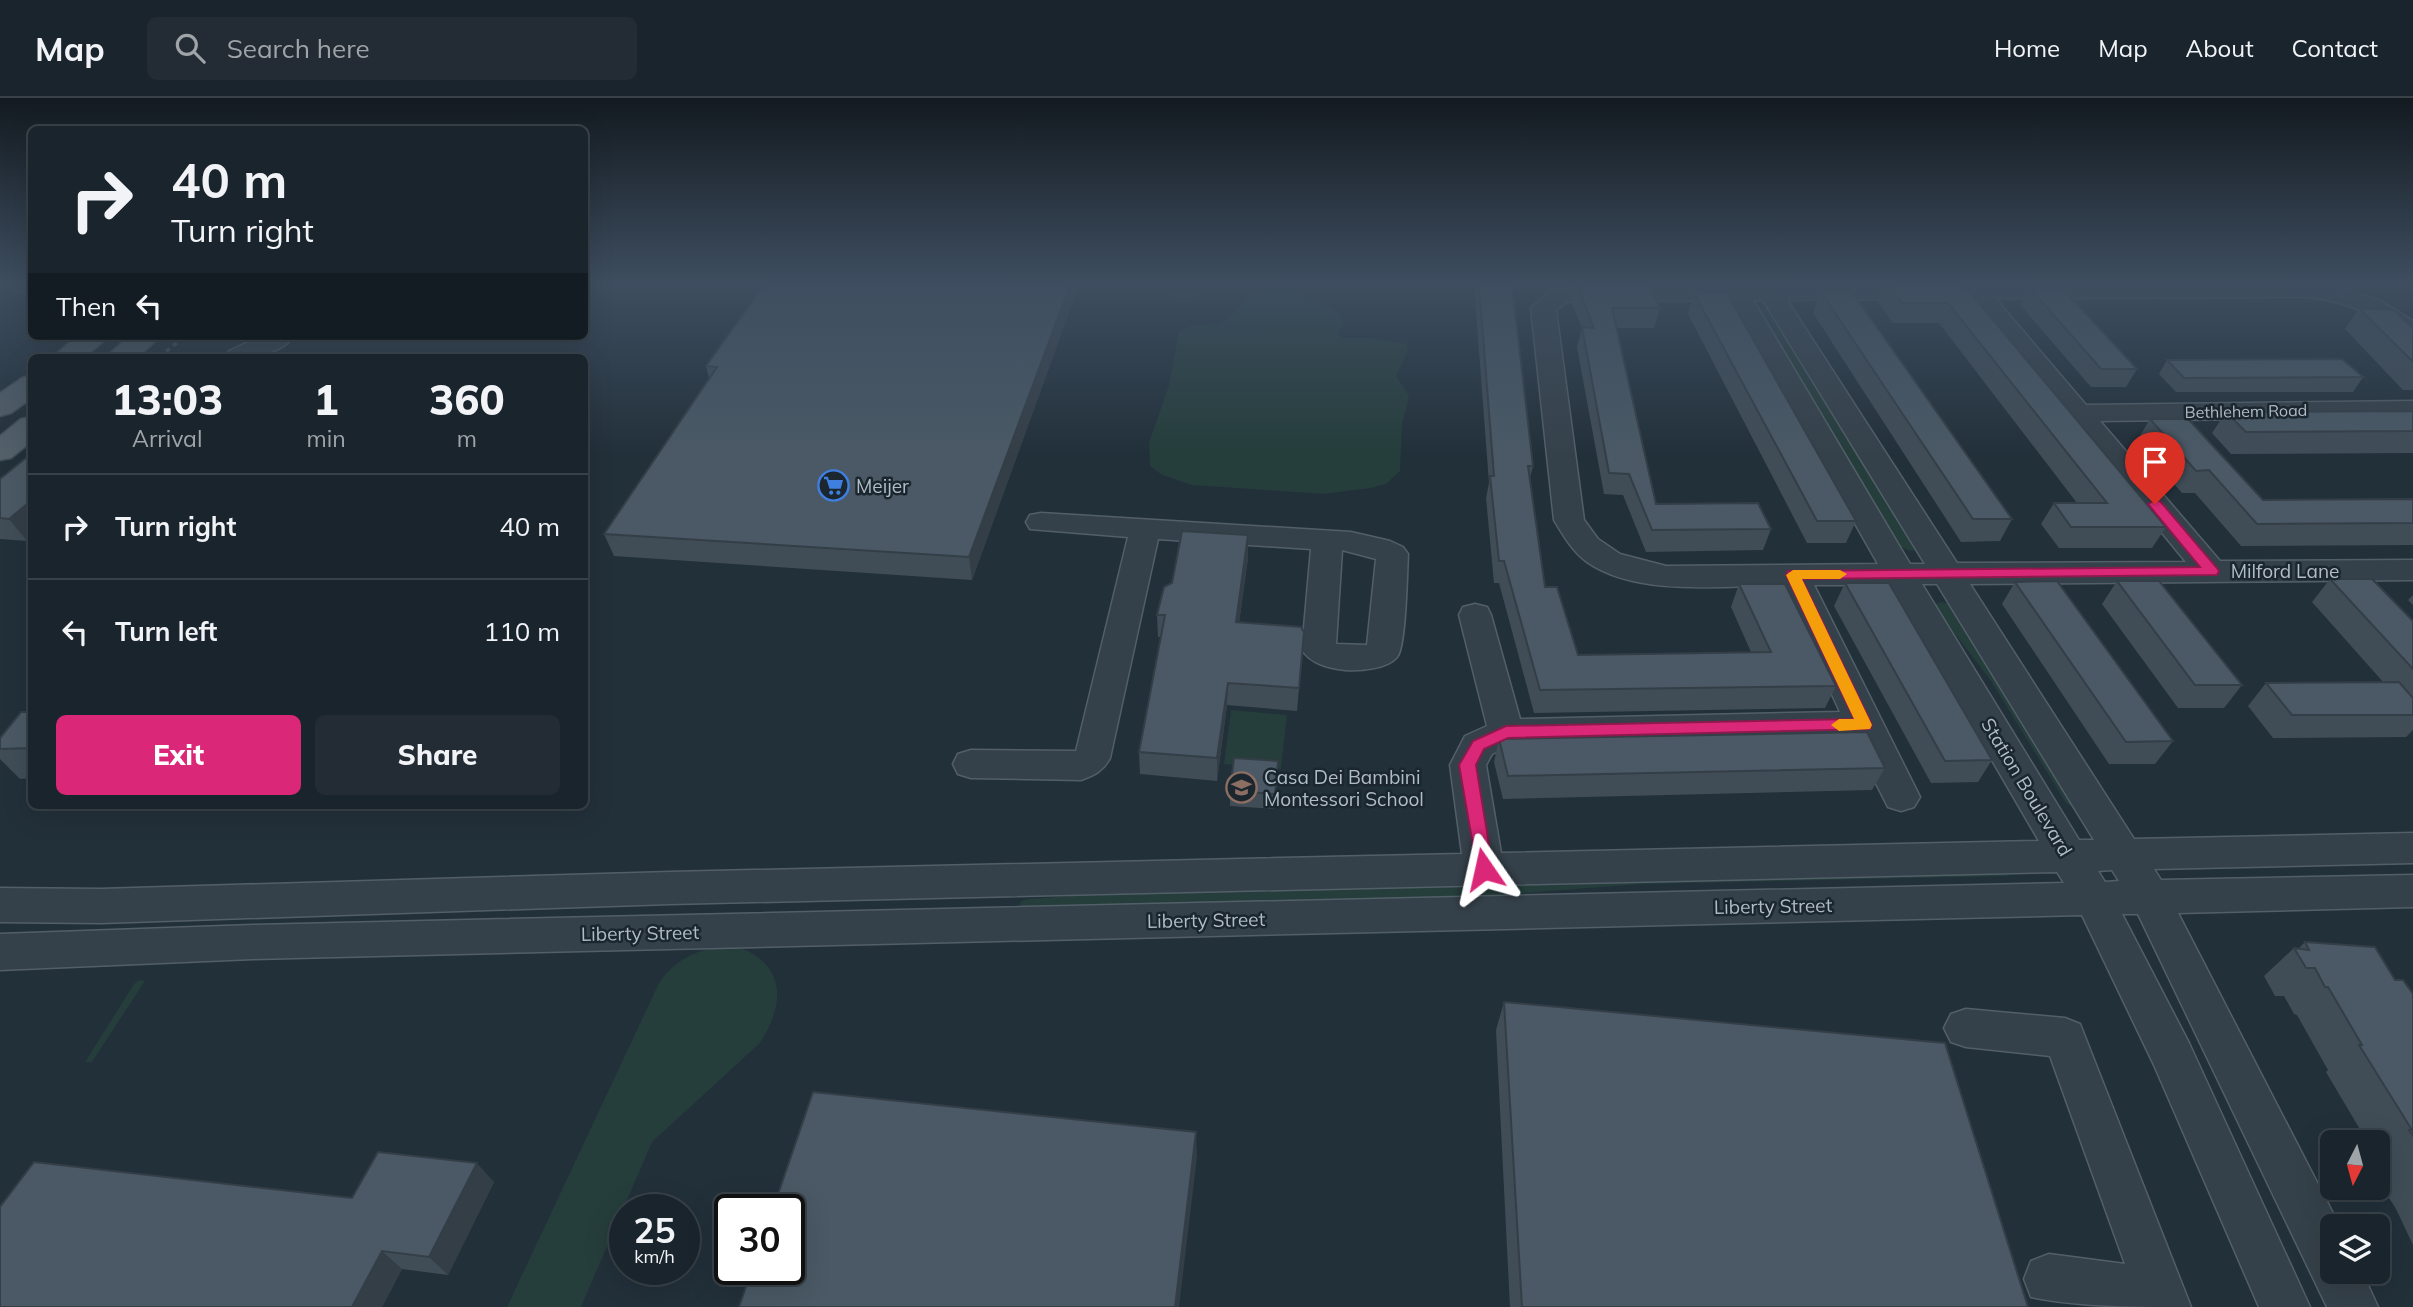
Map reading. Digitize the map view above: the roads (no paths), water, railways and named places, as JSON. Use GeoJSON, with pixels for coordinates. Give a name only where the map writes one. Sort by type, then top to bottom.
{"type":"FeatureCollection","features":[{"type":"Feature","properties":{"kind":"main road"},"geometry":{"type":"LineString","coordinates":[[71,354],[88,341]]}},
{"type":"Feature","properties":{"kind":"main road"},"geometry":{"type":"LineString","coordinates":[[124,354],[140,341]]}},
{"type":"Feature","properties":{"kind":"main road"},"geometry":{"type":"LineString","coordinates":[[0,407],[28,387]]}},
{"type":"Feature","properties":{"kind":"main road"},"geometry":{"type":"LineString","coordinates":[[0,451],[28,429]]}},
{"type":"Feature","properties":{"kind":"street"},"geometry":{"type":"LineString","coordinates":[[244,354],[270,341]]}},
{"type":"Feature","properties":{"kind":"street","name":"Milford Lane"},"geometry":{"type":"LineString","coordinates":[[1547,341],[1569,520],[1580,540],[1600,557],[1632,571],[1666,576],[2413,570]]}},
{"type":"Feature","properties":{"kind":"street","name":"Station Boulevard"},"geometry":{"type":"LineString","coordinates":[[1765,341],[2094,899],[2173,1057],[2285,1307]]}},
{"type":"Feature","properties":{"kind":"street"},"geometry":{"type":"LineString","coordinates":[[1801,341],[2150,897],[2320,1239]]}},
{"type":"Feature","properties":{"kind":"street"},"geometry":{"type":"LineString","coordinates":[[2018,341],[2211,571]]}},
{"type":"Feature","properties":{"kind":"street","name":"Bethlehem Road"},"geometry":{"type":"LineString","coordinates":[[2078,412],[2413,409]]}},
{"type":"Feature","properties":{"kind":"street"},"geometry":{"type":"LineString","coordinates":[[1041,522],[1327,541]]}},
{"type":"Feature","properties":{"kind":"street"},"geometry":{"type":"LineString","coordinates":[[971,764],[1081,766],[1091,758],[1145,528]]}},
{"type":"Feature","properties":{"kind":"street"},"geometry":{"type":"LineString","coordinates":[[1793,575],[1901,797]]}},
{"type":"Feature","properties":{"kind":"street"},"geometry":{"type":"LineString","coordinates":[[1475,615],[1506,732]]}},
{"type":"Feature","properties":{"kind":"street"},"geometry":{"type":"LineString","coordinates":[[1484,869],[1468,765],[1478,745],[1506,732],[1864,725]]}},
{"type":"Feature","properties":{"kind":"street"},"geometry":{"type":"LineString","coordinates":[[0,905],[101,906],[1484,869],[2413,848]]}},
{"type":"Feature","properties":{"kind":"street","name":"Liberty Street"},"geometry":{"type":"LineString","coordinates":[[0,952],[267,942],[2413,891]]}},
{"type":"Feature","properties":{"kind":"street"},"geometry":{"type":"LineString","coordinates":[[1966,1028],[2065,1038],[2163,1300]]}},
{"type":"Feature","properties":{"kind":"street"},"geometry":{"type":"LineString","coordinates":[[2049,1279],[2163,1300]]}},
{"type":"Feature","properties":{"kind":"street"},"geometry":{"type":"LineString","coordinates":[[2342,1284],[2353,1307]]}},
{"type":"Feature","properties":{"kind":"place","name":"Meijer"},"geometry":{"type":"Point","coordinates":[833,486]}},
{"type":"Feature","properties":{"kind":"place","name":"Casa Dei Bambini Montessori School"},"geometry":{"type":"Point","coordinates":[1241,788]}}]}
